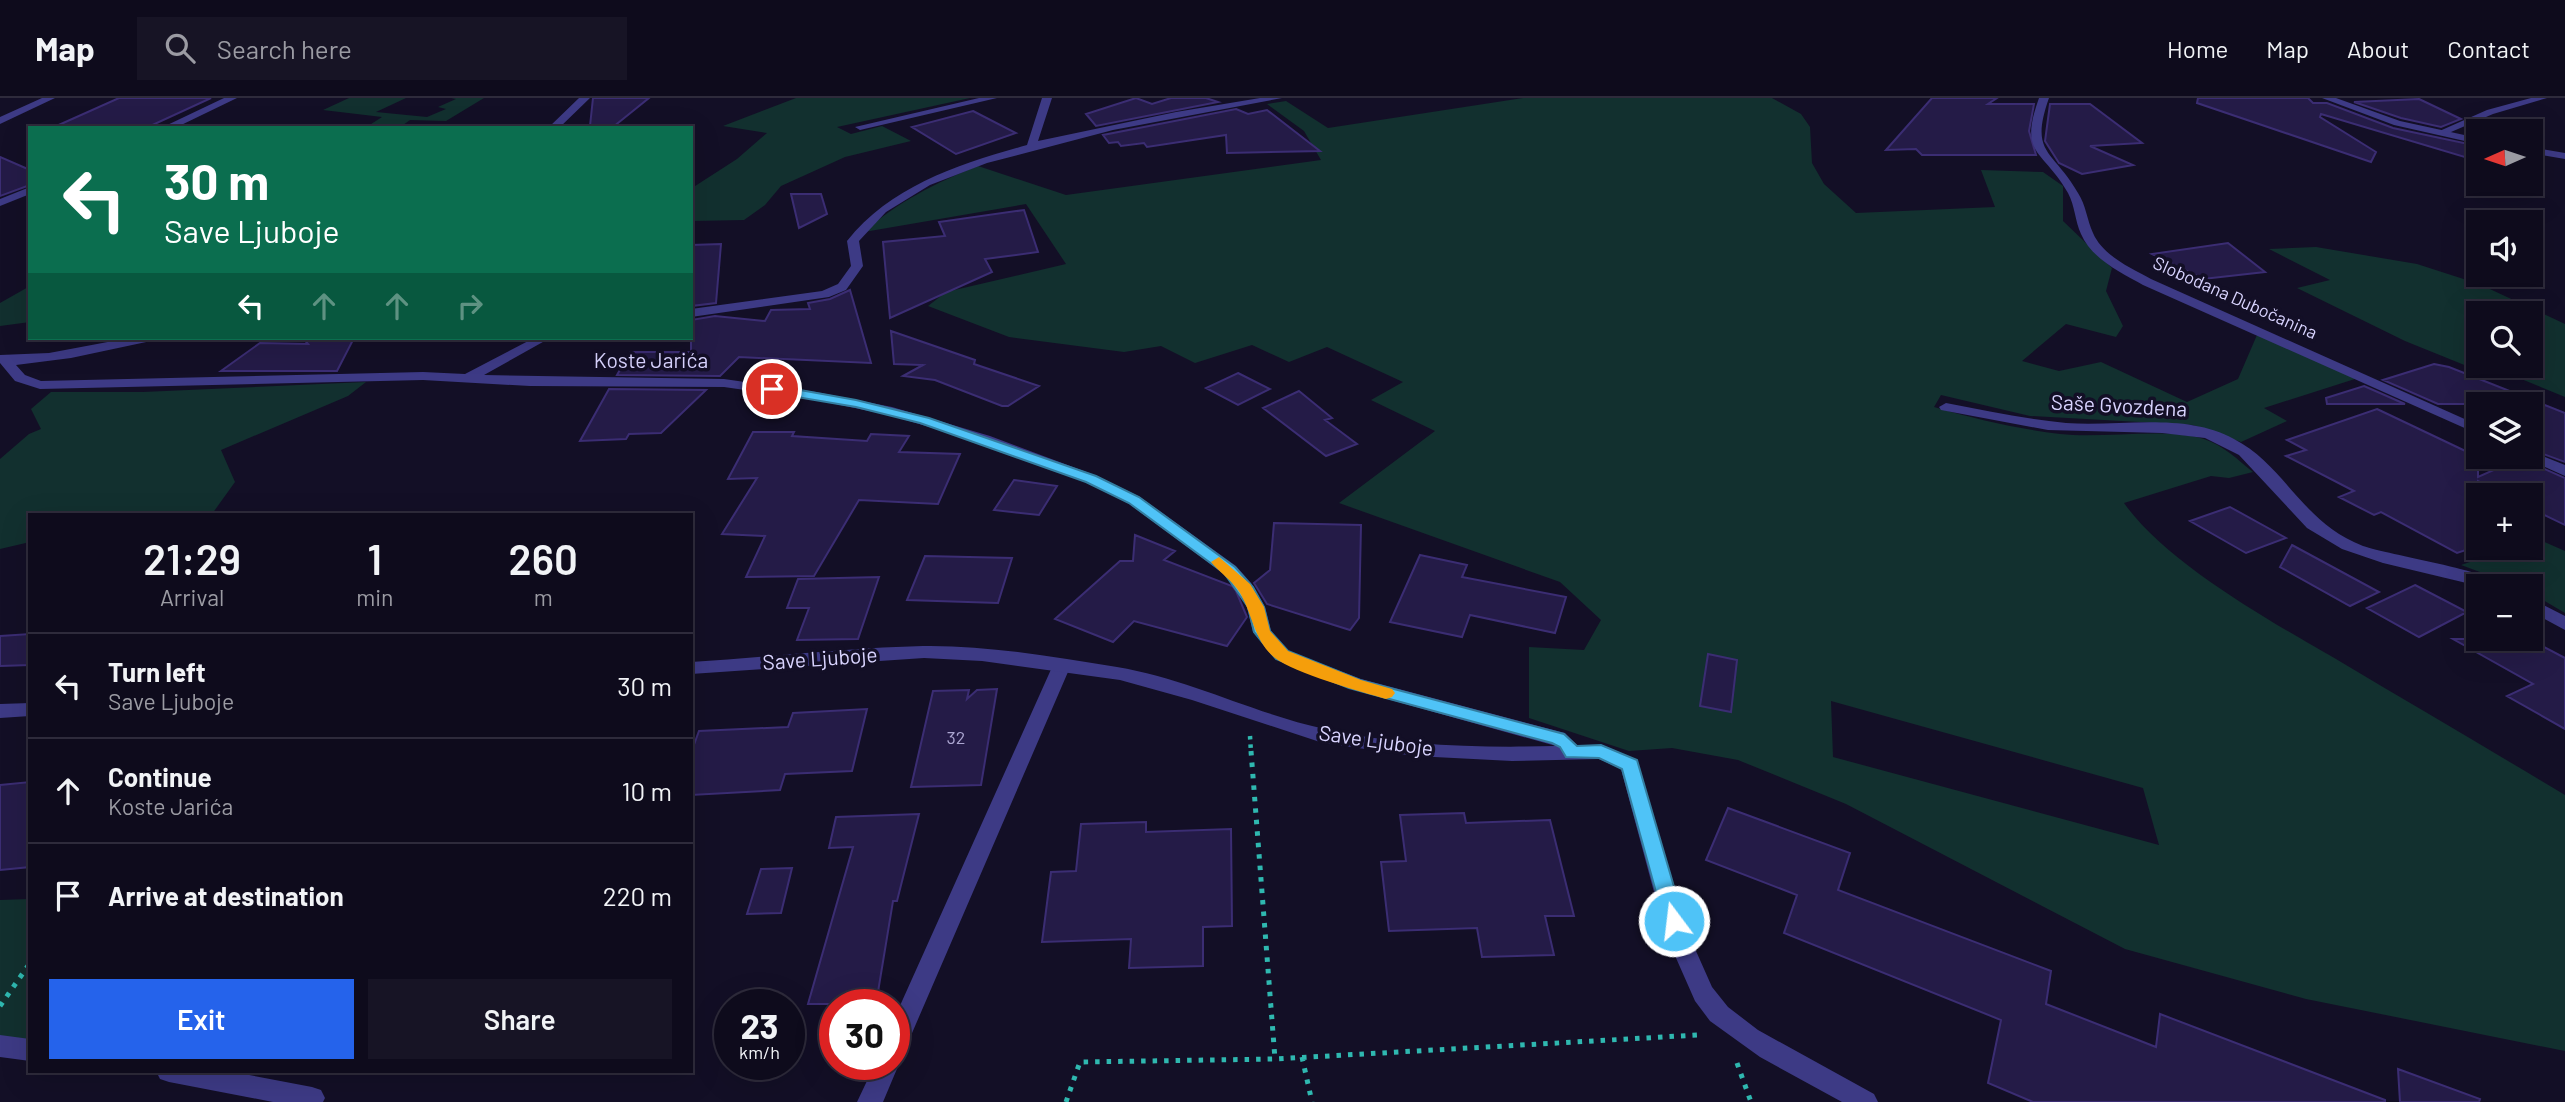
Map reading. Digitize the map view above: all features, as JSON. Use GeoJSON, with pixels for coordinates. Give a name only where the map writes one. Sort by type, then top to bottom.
{"type":"FeatureCollection","features":[{"type":"Feature","properties":{"kind":"street"},"geometry":{"type":"LineString","coordinates":[[0,121],[50,98]]}},
{"type":"Feature","properties":{"kind":"street"},"geometry":{"type":"LineString","coordinates":[[170,126],[232,98]]}},
{"type":"Feature","properties":{"kind":"street"},"geometry":{"type":"LineString","coordinates":[[555,126],[585,98]]}},
{"type":"Feature","properties":{"kind":"street"},"geometry":{"type":"LineString","coordinates":[[860,127],[992,98]]}},
{"type":"Feature","properties":{"kind":"street"},"geometry":{"type":"LineString","coordinates":[[1032,145],[1046,98]]}},
{"type":"Feature","properties":{"kind":"street"},"geometry":{"type":"LineString","coordinates":[[693,313],[806,299],[842,286],[857,266],[853,241],[863,225],[878,212],[943,176],[1032,145],[1278,98]]}},
{"type":"Feature","properties":{"kind":"street","name":"Slobodana Dubočanina"},"geometry":{"type":"LineString","coordinates":[[2044,98],[2035,122],[2035,143],[2053,170],[2073,192],[2086,234],[2099,251],[2169,293],[2335,363],[2466,424]]}},
{"type":"Feature","properties":{"kind":"street"},"geometry":{"type":"LineString","coordinates":[[2327,98],[2379,118],[2466,138]]}},
{"type":"Feature","properties":{"kind":"street"},"geometry":{"type":"LineString","coordinates":[[2440,133],[2490,112],[2542,98]]}},
{"type":"Feature","properties":{"kind":"street"},"geometry":{"type":"LineString","coordinates":[[2543,152],[2565,156]]}},
{"type":"Feature","properties":{"kind":"street"},"geometry":{"type":"LineString","coordinates":[[0,203],[28,191]]}},
{"type":"Feature","properties":{"kind":"street","name":"Koste Jarića"},"geometry":{"type":"LineString","coordinates":[[4,360],[133,340]]}},
{"type":"Feature","properties":{"kind":"street"},"geometry":{"type":"LineString","coordinates":[[470,377],[540,340]]}},
{"type":"Feature","properties":{"kind":"street","name":"Koste Jarića"},"geometry":{"type":"LineString","coordinates":[[4,360],[20,378],[31,383],[60,385],[470,377],[530,382],[724,383],[856,404],[985,439],[1091,479],[1134,500],[1230,570],[1245,587],[1256,607],[1262,632],[1282,655],[1355,684],[1558,738],[1566,743],[1572,752]]}},
{"type":"Feature","properties":{"kind":"street","name":"Saše Gvozdena"},"geometry":{"type":"LineString","coordinates":[[1947,407],[2025,423],[2082,428],[2173,428],[2217,437],[2240,449],[2261,467],[2294,507],[2327,535],[2347,545],[2466,575]]}},
{"type":"Feature","properties":{"kind":"street"},"geometry":{"type":"LineString","coordinates":[[2543,461],[2565,471]]}},
{"type":"Feature","properties":{"kind":"street"},"geometry":{"type":"LineString","coordinates":[[2543,611],[2565,624]]}},
{"type":"Feature","properties":{"kind":"street","name":"Save Ljuboje"},"geometry":{"type":"LineString","coordinates":[[693,668],[950,652],[1062,665],[1160,684],[1323,736],[1415,749],[1511,754],[1601,752],[1630,765],[1677,931],[1704,997],[1721,1016],[1758,1042],[1865,1102]]}},
{"type":"Feature","properties":{"kind":"street"},"geometry":{"type":"LineString","coordinates":[[910,1011],[1062,665]]}},
{"type":"Feature","properties":{"kind":"street"},"geometry":{"type":"LineString","coordinates":[[0,711],[28,709]]}},
{"type":"Feature","properties":{"kind":"street"},"geometry":{"type":"LineString","coordinates":[[0,1046],[28,1050]]}},
{"type":"Feature","properties":{"kind":"street"},"geometry":{"type":"LineString","coordinates":[[179,1073],[324,1101]]}},
{"type":"Feature","properties":{"kind":"street"},"geometry":{"type":"LineString","coordinates":[[870,1102],[880,1080]]}},
{"type":"Feature","properties":{"kind":"path"},"geometry":{"type":"LineString","coordinates":[[1248,713],[1275,1059]]}},
{"type":"Feature","properties":{"kind":"path"},"geometry":{"type":"LineString","coordinates":[[0,1006],[28,966]]}},
{"type":"Feature","properties":{"kind":"path"},"geometry":{"type":"LineString","coordinates":[[1066,1102],[1080,1062],[1302,1058],[1710,1034]]}},
{"type":"Feature","properties":{"kind":"path"},"geometry":{"type":"LineString","coordinates":[[1302,1058],[1312,1102]]}},
{"type":"Feature","properties":{"kind":"green space"},"geometry":{"type":"Polygon","coordinates":[[[349,98],[406,98],[376,112],[427,117],[446,109],[438,107],[456,99],[451,98],[484,98],[446,121],[410,120],[402,126],[368,126],[382,117],[323,110],[349,98]]]}},
{"type":"Feature","properties":{"kind":"green space"},"geometry":{"type":"Polygon","coordinates":[[[796,98],[970,98],[837,127],[851,134],[882,126],[911,141],[845,157],[781,186],[765,205],[744,220],[693,221],[693,187],[737,159],[767,133],[723,126],[796,98]]]}},
{"type":"Feature","properties":{"kind":"green space"},"geometry":{"type":"Polygon","coordinates":[[[1523,98],[1772,98],[1801,114],[1810,127],[1812,163],[1824,184],[1856,213],[1995,207],[1981,170],[2043,172],[2063,186],[2063,221],[2112,268],[2106,291],[2123,326],[2116,337],[2066,324],[2022,361],[2059,371],[2101,362],[2187,402],[2238,379],[2257,335],[2358,378],[2264,408],[2287,421],[2241,442],[2193,425],[2030,416],[1941,395],[1934,407],[1997,423],[2060,434],[2153,433],[2204,439],[2230,453],[2253,472],[2229,478],[2211,476],[2124,503],[2143,526],[2167,548],[2224,591],[2285,630],[2565,795],[2565,1051],[2306,999],[2125,949],[1846,804],[1738,760],[1672,748],[1629,751],[1529,718],[1529,647],[1584,650],[1601,620],[1560,582],[1339,503],[1435,431],[1371,400],[1403,382],[1327,347],[1289,362],[1252,345],[1195,363],[1161,346],[1124,352],[1009,337],[928,306],[946,292],[1066,264],[1026,204],[864,232],[918,194],[978,166],[1066,195],[1321,160],[1304,131],[1267,104],[1286,101],[1328,128],[1523,98]],[[1831,701],[1833,757],[2159,845],[2143,788],[1831,701]]]}},
{"type":"Feature","properties":{"kind":"green space"},"geometry":{"type":"Polygon","coordinates":[[[2316,247],[2417,264],[2466,280],[2466,287],[2485,287],[2516,301],[2466,301],[2466,366],[2405,341],[2297,288],[2330,280],[2269,249],[2316,247]]]}},
{"type":"Feature","properties":{"kind":"green space"},"geometry":{"type":"Polygon","coordinates":[[[28,287],[28,322],[0,326],[0,303],[28,287]]]}},
{"type":"Feature","properties":{"kind":"green space"},"geometry":{"type":"Polygon","coordinates":[[[2543,314],[2565,324],[2565,397],[2519,378],[2543,378],[2543,314]]]}},
{"type":"Feature","properties":{"kind":"green space"},"geometry":{"type":"Polygon","coordinates":[[[366,382],[348,396],[221,450],[235,482],[213,513],[28,513],[28,542],[0,549],[0,459],[29,434],[41,429],[31,409],[51,392],[143,392],[366,382]]]}},
{"type":"Feature","properties":{"kind":"green space"},"geometry":{"type":"Polygon","coordinates":[[[2543,541],[2565,551],[2565,613],[2543,600],[2543,574],[2485,574],[2461,565],[2476,560],[2543,560],[2543,541]]]}},
{"type":"Feature","properties":{"kind":"green space"},"geometry":{"type":"Polygon","coordinates":[[[28,899],[28,1040],[0,1036],[0,900],[28,899]]]}},
{"type":"Feature","properties":{"kind":"building"},"geometry":{"type":"Polygon","coordinates":[[[119,98],[211,98],[150,126],[56,126],[119,98]]]}},
{"type":"Feature","properties":{"kind":"building"},"geometry":{"type":"Polygon","coordinates":[[[593,98],[649,98],[614,126],[590,126],[593,98]]]}},
{"type":"Feature","properties":{"kind":"building"},"geometry":{"type":"Polygon","coordinates":[[[1136,98],[1152,104],[1171,98],[1206,98],[1218,102],[1096,126],[1086,114],[1136,98]]]}},
{"type":"Feature","properties":{"kind":"building"},"geometry":{"type":"Polygon","coordinates":[[[1932,98],[1997,98],[1988,104],[2034,104],[2029,131],[2036,155],[1922,155],[1916,149],[1886,150],[1932,98]]]}},
{"type":"Feature","properties":{"kind":"building"},"geometry":{"type":"Polygon","coordinates":[[[2198,98],[2308,98],[2313,103],[2327,103],[2393,128],[2466,143],[2466,157],[2321,114],[2320,117],[2376,152],[2371,162],[2197,103],[2198,98]]]}},
{"type":"Feature","properties":{"kind":"building"},"geometry":{"type":"Polygon","coordinates":[[[2419,99],[2461,119],[2441,127],[2401,118],[2354,102],[2419,99]]]}},
{"type":"Feature","properties":{"kind":"building"},"geometry":{"type":"Polygon","coordinates":[[[2050,104],[2090,104],[2142,143],[2090,146],[2133,165],[2082,174],[2059,163],[2045,141],[2050,104]]]}},
{"type":"Feature","properties":{"kind":"building"},"geometry":{"type":"Polygon","coordinates":[[[1236,109],[1248,114],[1267,110],[1320,151],[1227,153],[1226,135],[1147,147],[1144,143],[1121,146],[1118,142],[1109,143],[1103,135],[1236,109]]]}},
{"type":"Feature","properties":{"kind":"building"},"geometry":{"type":"Polygon","coordinates":[[[973,111],[1016,133],[956,154],[912,127],[973,111]]]}},
{"type":"Feature","properties":{"kind":"building"},"geometry":{"type":"Polygon","coordinates":[[[0,157],[28,169],[28,186],[0,196],[0,157]]]}},
{"type":"Feature","properties":{"kind":"building"},"geometry":{"type":"Polygon","coordinates":[[[791,194],[821,194],[827,214],[799,228],[791,194]]]}},
{"type":"Feature","properties":{"kind":"building"},"geometry":{"type":"Polygon","coordinates":[[[1024,210],[1038,252],[985,259],[992,272],[890,318],[883,242],[945,236],[939,222],[1024,210]]]}},
{"type":"Feature","properties":{"kind":"building"},"geometry":{"type":"Polygon","coordinates":[[[2228,243],[2265,272],[2203,279],[2152,254],[2228,243]]]}},
{"type":"Feature","properties":{"kind":"building"},"geometry":{"type":"Polygon","coordinates":[[[721,244],[716,303],[693,306],[693,245],[721,244]]]}},
{"type":"Feature","properties":{"kind":"building"},"geometry":{"type":"Polygon","coordinates":[[[850,290],[871,363],[739,357],[720,376],[617,375],[630,352],[691,352],[693,320],[715,316],[765,321],[771,310],[810,309],[808,303],[830,299],[850,290]]]}},
{"type":"Feature","properties":{"kind":"building"},"geometry":{"type":"Polygon","coordinates":[[[891,331],[1039,386],[1008,406],[1002,406],[935,380],[903,376],[923,365],[894,364],[891,331]]]}},
{"type":"Feature","properties":{"kind":"building"},"geometry":{"type":"Polygon","coordinates":[[[305,340],[353,340],[337,371],[221,371],[260,343],[308,344],[305,340]]]}},
{"type":"Feature","properties":{"kind":"building"},"geometry":{"type":"Polygon","coordinates":[[[2434,364],[2466,374],[2466,378],[2477,378],[2512,392],[2466,392],[2466,404],[2438,404],[2383,380],[2434,364]]]}},
{"type":"Feature","properties":{"kind":"building"},"geometry":{"type":"Polygon","coordinates":[[[1238,373],[1270,389],[1238,405],[1206,388],[1238,373]]]}},
{"type":"Feature","properties":{"kind":"building"},"geometry":{"type":"Polygon","coordinates":[[[2364,386],[2405,404],[2327,404],[2326,398],[2364,386]]]}},
{"type":"Feature","properties":{"kind":"building"},"geometry":{"type":"Polygon","coordinates":[[[609,389],[706,390],[661,433],[629,434],[626,439],[580,441],[609,389]]]}},
{"type":"Feature","properties":{"kind":"building"},"geometry":{"type":"Polygon","coordinates":[[[1299,391],[1332,418],[1325,420],[1357,444],[1326,456],[1263,408],[1299,391]]]}},
{"type":"Feature","properties":{"kind":"building"},"geometry":{"type":"Polygon","coordinates":[[[2543,404],[2565,413],[2565,462],[2543,454],[2543,404]]]}},
{"type":"Feature","properties":{"kind":"building"},"geometry":{"type":"Polygon","coordinates":[[[2377,409],[2466,451],[2466,469],[2478,469],[2478,477],[2496,469],[2543,468],[2565,478],[2565,525],[2543,514],[2543,483],[2466,483],[2466,550],[2457,553],[2381,512],[2374,515],[2339,497],[2354,491],[2286,456],[2306,450],[2287,440],[2377,409]]]}},
{"type":"Feature","properties":{"kind":"building"},"geometry":{"type":"Polygon","coordinates":[[[753,432],[794,432],[792,436],[867,441],[871,434],[909,436],[899,452],[960,454],[938,504],[859,500],[814,576],[746,577],[765,536],[722,534],[757,478],[728,479],[753,432]]]}},
{"type":"Feature","properties":{"kind":"building"},"geometry":{"type":"Polygon","coordinates":[[[1014,480],[1057,486],[1039,515],[994,510],[1014,480]]]}},
{"type":"Feature","properties":{"kind":"building"},"geometry":{"type":"Polygon","coordinates":[[[2230,507],[2286,538],[2246,553],[2190,521],[2230,507]]]}},
{"type":"Feature","properties":{"kind":"building"},"geometry":{"type":"Polygon","coordinates":[[[1274,523],[1361,525],[1359,618],[1350,630],[1267,604],[1254,583],[1270,570],[1274,523]]]}},
{"type":"Feature","properties":{"kind":"building"},"geometry":{"type":"Polygon","coordinates":[[[1135,535],[1175,551],[1164,560],[1232,586],[1247,617],[1227,646],[1134,621],[1113,642],[1055,619],[1120,561],[1133,561],[1135,535]]]}},
{"type":"Feature","properties":{"kind":"building"},"geometry":{"type":"Polygon","coordinates":[[[2292,545],[2379,592],[2350,606],[2280,567],[2292,545]]]}},
{"type":"Feature","properties":{"kind":"building"},"geometry":{"type":"Polygon","coordinates":[[[1420,555],[1467,565],[1462,577],[1566,597],[1555,633],[1470,615],[1462,637],[1390,622],[1420,555]]]}},
{"type":"Feature","properties":{"kind":"building"},"geometry":{"type":"Polygon","coordinates":[[[925,556],[1012,558],[998,603],[907,600],[925,556]]]}},
{"type":"Feature","properties":{"kind":"building"},"geometry":{"type":"Polygon","coordinates":[[[879,577],[858,639],[797,640],[809,608],[787,608],[798,579],[879,577]]]}},
{"type":"Feature","properties":{"kind":"building"},"geometry":{"type":"Polygon","coordinates":[[[2415,585],[2466,613],[2419,637],[2367,608],[2415,585]]]}},
{"type":"Feature","properties":{"kind":"building"},"geometry":{"type":"Polygon","coordinates":[[[28,634],[28,665],[0,666],[0,636],[28,634]]]}},
{"type":"Feature","properties":{"kind":"building"},"geometry":{"type":"Polygon","coordinates":[[[2453,639],[2466,639],[2466,646],[2453,639]]]}},
{"type":"Feature","properties":{"kind":"building"},"geometry":{"type":"Polygon","coordinates":[[[2543,646],[2565,658],[2565,729],[2507,696],[2533,684],[2474,651],[2543,651],[2543,646]]]}},
{"type":"Feature","properties":{"kind":"building"},"geometry":{"type":"Polygon","coordinates":[[[1708,654],[1737,660],[1731,712],[1700,706],[1708,654]]]}},
{"type":"Feature","properties":{"kind":"building"},"geometry":{"type":"Polygon","coordinates":[[[997,689],[981,785],[911,787],[933,691],[969,690],[967,699],[977,690],[997,689]]]}},
{"type":"Feature","properties":{"kind":"building"},"geometry":{"type":"Polygon","coordinates":[[[867,709],[852,771],[785,774],[780,790],[693,795],[693,748],[699,731],[788,727],[793,713],[867,709]]]}},
{"type":"Feature","properties":{"kind":"building"},"geometry":{"type":"Polygon","coordinates":[[[28,782],[28,867],[0,870],[0,785],[28,782]]]}},
{"type":"Feature","properties":{"kind":"building"},"geometry":{"type":"Polygon","coordinates":[[[1728,808],[1850,853],[1838,890],[2051,971],[2046,1004],[2156,1047],[2160,1014],[2385,1102],[2033,1102],[1988,1083],[2001,1020],[1784,933],[1797,895],[1706,860],[1728,808]]]}},
{"type":"Feature","properties":{"kind":"building"},"geometry":{"type":"Polygon","coordinates":[[[1464,813],[1466,823],[1550,820],[1574,916],[1545,916],[1554,955],[1482,957],[1477,928],[1389,931],[1381,862],[1406,861],[1400,815],[1464,813]]]}},
{"type":"Feature","properties":{"kind":"building"},"geometry":{"type":"Polygon","coordinates":[[[919,814],[897,901],[893,901],[878,989],[819,989],[819,1004],[808,1004],[853,847],[829,848],[836,817],[919,814]]]}},
{"type":"Feature","properties":{"kind":"building"},"geometry":{"type":"Polygon","coordinates":[[[1146,822],[1146,832],[1231,829],[1232,926],[1203,927],[1203,966],[1129,968],[1131,939],[1042,942],[1051,872],[1076,871],[1081,824],[1146,822]]]}},
{"type":"Feature","properties":{"kind":"building"},"geometry":{"type":"Polygon","coordinates":[[[792,868],[781,913],[747,914],[761,869],[792,868]]]}},
{"type":"Feature","properties":{"kind":"building"},"geometry":{"type":"Polygon","coordinates":[[[2398,1069],[2480,1099],[2479,1102],[2400,1102],[2398,1069]]]}},
{"type":"Feature","properties":{"kind":"slow traffic"},"geometry":{"type":"LineString","coordinates":[[1219,562],[1245,587],[1256,607],[1262,632],[1282,655],[1314,670],[1386,693]]}},
{"type":"Feature","properties":{"kind":"route"},"geometry":{"type":"LineString","coordinates":[[772,389],[892,411],[985,439],[1091,479],[1134,500],[1230,570],[1245,587],[1256,607],[1262,632],[1282,655],[1314,670],[1355,684],[1558,738],[1566,743],[1572,752],[1601,752],[1630,765],[1674,921]]}}]}
